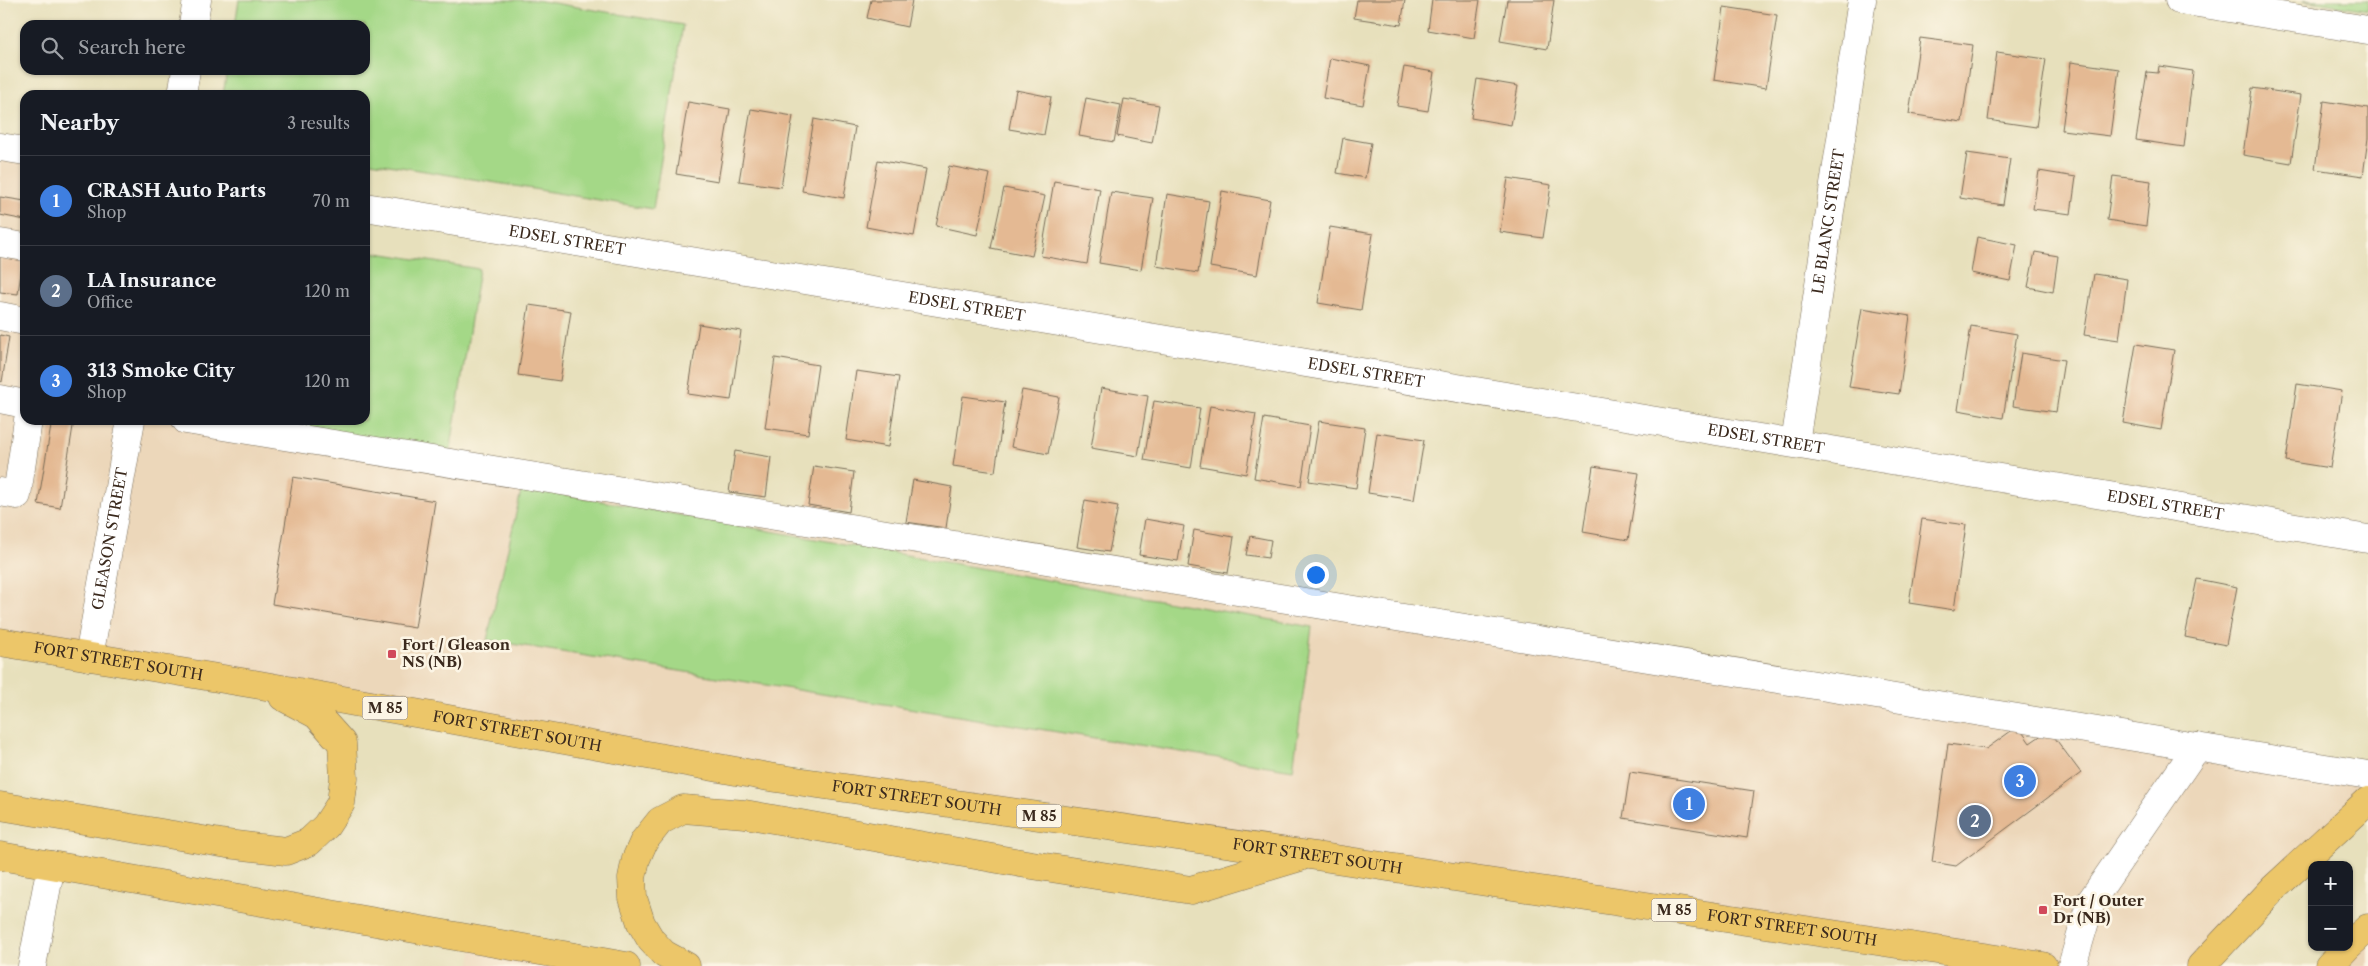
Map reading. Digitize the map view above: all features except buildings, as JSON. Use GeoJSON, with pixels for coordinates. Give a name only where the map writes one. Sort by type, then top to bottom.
{"type":"FeatureCollection","features":[{"type":"Feature","properties":{"kind":"main road","name":"FORT STREET SOUTH"},"geometry":{"type":"LineString","coordinates":[[0,642],[260,685],[769,777],[1309,855],[2043,966]]}},
{"type":"Feature","properties":{"kind":"main road"},"geometry":{"type":"LineString","coordinates":[[0,806],[226,844],[286,851],[309,842],[326,826],[341,803],[344,778],[342,743],[318,715],[260,685]]}},
{"type":"Feature","properties":{"kind":"main road"},"geometry":{"type":"LineString","coordinates":[[2201,966],[2274,888],[2368,801]]}},
{"type":"Feature","properties":{"kind":"main road"},"geometry":{"type":"LineString","coordinates":[[686,966],[664,954],[651,940],[640,923],[634,898],[632,878],[636,859],[644,841],[660,821],[683,809],[745,814],[1026,864],[1191,890],[1309,855]]}},
{"type":"Feature","properties":{"kind":"main road"},"geometry":{"type":"LineString","coordinates":[[0,856],[626,966]]}},
{"type":"Feature","properties":{"kind":"main road"},"geometry":{"type":"LineString","coordinates":[[2353,942],[2368,928]]}},
{"type":"Feature","properties":{"kind":"main road"},"geometry":{"type":"LineString","coordinates":[[2329,966],[2343,951]]}},
{"type":"Feature","properties":{"kind":"street"},"geometry":{"type":"LineString","coordinates":[[194,20],[196,0]]}},
{"type":"Feature","properties":{"kind":"street","name":"LE BLANC STREET"},"geometry":{"type":"LineString","coordinates":[[1795,443],[1862,0]]}},
{"type":"Feature","properties":{"kind":"street"},"geometry":{"type":"LineString","coordinates":[[2179,0],[2368,30]]}},
{"type":"Feature","properties":{"kind":"street"},"geometry":{"type":"LineString","coordinates":[[183,90],[185,75]]}},
{"type":"Feature","properties":{"kind":"street"},"geometry":{"type":"LineString","coordinates":[[0,147],[20,150]]}},
{"type":"Feature","properties":{"kind":"street","name":"EDSEL STREET"},"geometry":{"type":"LineString","coordinates":[[370,208],[2368,539]]}},
{"type":"Feature","properties":{"kind":"street"},"geometry":{"type":"LineString","coordinates":[[0,243],[20,246]]}},
{"type":"Feature","properties":{"kind":"street"},"geometry":{"type":"LineString","coordinates":[[0,316],[20,320]]}},
{"type":"Feature","properties":{"kind":"street"},"geometry":{"type":"LineString","coordinates":[[0,399],[20,403]]}},
{"type":"Feature","properties":{"kind":"street"},"geometry":{"type":"LineString","coordinates":[[0,492],[17,495],[27,425]]}},
{"type":"Feature","properties":{"kind":"street","name":"GLEASON STREET"},"geometry":{"type":"LineString","coordinates":[[89,657],[130,425]]}},
{"type":"Feature","properties":{"kind":"street"},"geometry":{"type":"LineString","coordinates":[[217,425],[2368,775]]}},
{"type":"Feature","properties":{"kind":"street"},"geometry":{"type":"LineString","coordinates":[[2072,966],[2091,901],[2197,747]]}},
{"type":"Feature","properties":{"kind":"street"},"geometry":{"type":"LineString","coordinates":[[32,966],[51,865]]}},
{"type":"Feature","properties":{"kind":"shaded area"},"geometry":{"type":"Polygon","coordinates":[[[0,147],[20,150],[20,425],[217,425],[2368,775],[2368,801],[2201,966],[2043,966],[0,642],[0,147]]]}},
{"type":"Feature","properties":{"kind":"shaded area"},"geometry":{"type":"Polygon","coordinates":[[[2368,928],[2368,966],[2329,966],[2344,951],[2353,951],[2353,943],[2368,928]]]}},
{"type":"Feature","properties":{"kind":"shaded area"},"geometry":{"type":"Polygon","coordinates":[[[473,939],[626,966],[470,966],[473,939]]]}},
{"type":"Feature","properties":{"kind":"green space"},"geometry":{"type":"Polygon","coordinates":[[[239,0],[536,0],[683,25],[653,209],[370,162],[370,90],[224,90],[226,75],[370,75],[370,20],[236,20],[239,0]]]}},
{"type":"Feature","properties":{"kind":"green space"},"geometry":{"type":"Polygon","coordinates":[[[2304,0],[2368,0],[2368,10],[2304,0]]]}},
{"type":"Feature","properties":{"kind":"green space"},"geometry":{"type":"Polygon","coordinates":[[[370,252],[479,269],[450,453],[276,425],[370,425],[370,252]]]}},
{"type":"Feature","properties":{"kind":"green space"},"geometry":{"type":"Polygon","coordinates":[[[522,487],[1312,627],[1293,770],[487,640],[522,487]]]}},
{"type":"Feature","properties":{"kind":"place","name":"Fort / Gleason NS (NB)"},"geometry":{"type":"Point","coordinates":[392,654]}},
{"type":"Feature","properties":{"kind":"place","name":"313 Smoke City"},"geometry":{"type":"Point","coordinates":[2020,781]}},
{"type":"Feature","properties":{"kind":"place","name":"CRASH Auto Parts"},"geometry":{"type":"Point","coordinates":[1689,804]}},
{"type":"Feature","properties":{"kind":"place","name":"LA Insurance"},"geometry":{"type":"Point","coordinates":[1975,821]}},
{"type":"Feature","properties":{"kind":"place","name":"Fort / Outer Dr (NB)"},"geometry":{"type":"Point","coordinates":[2043,910]}}]}
